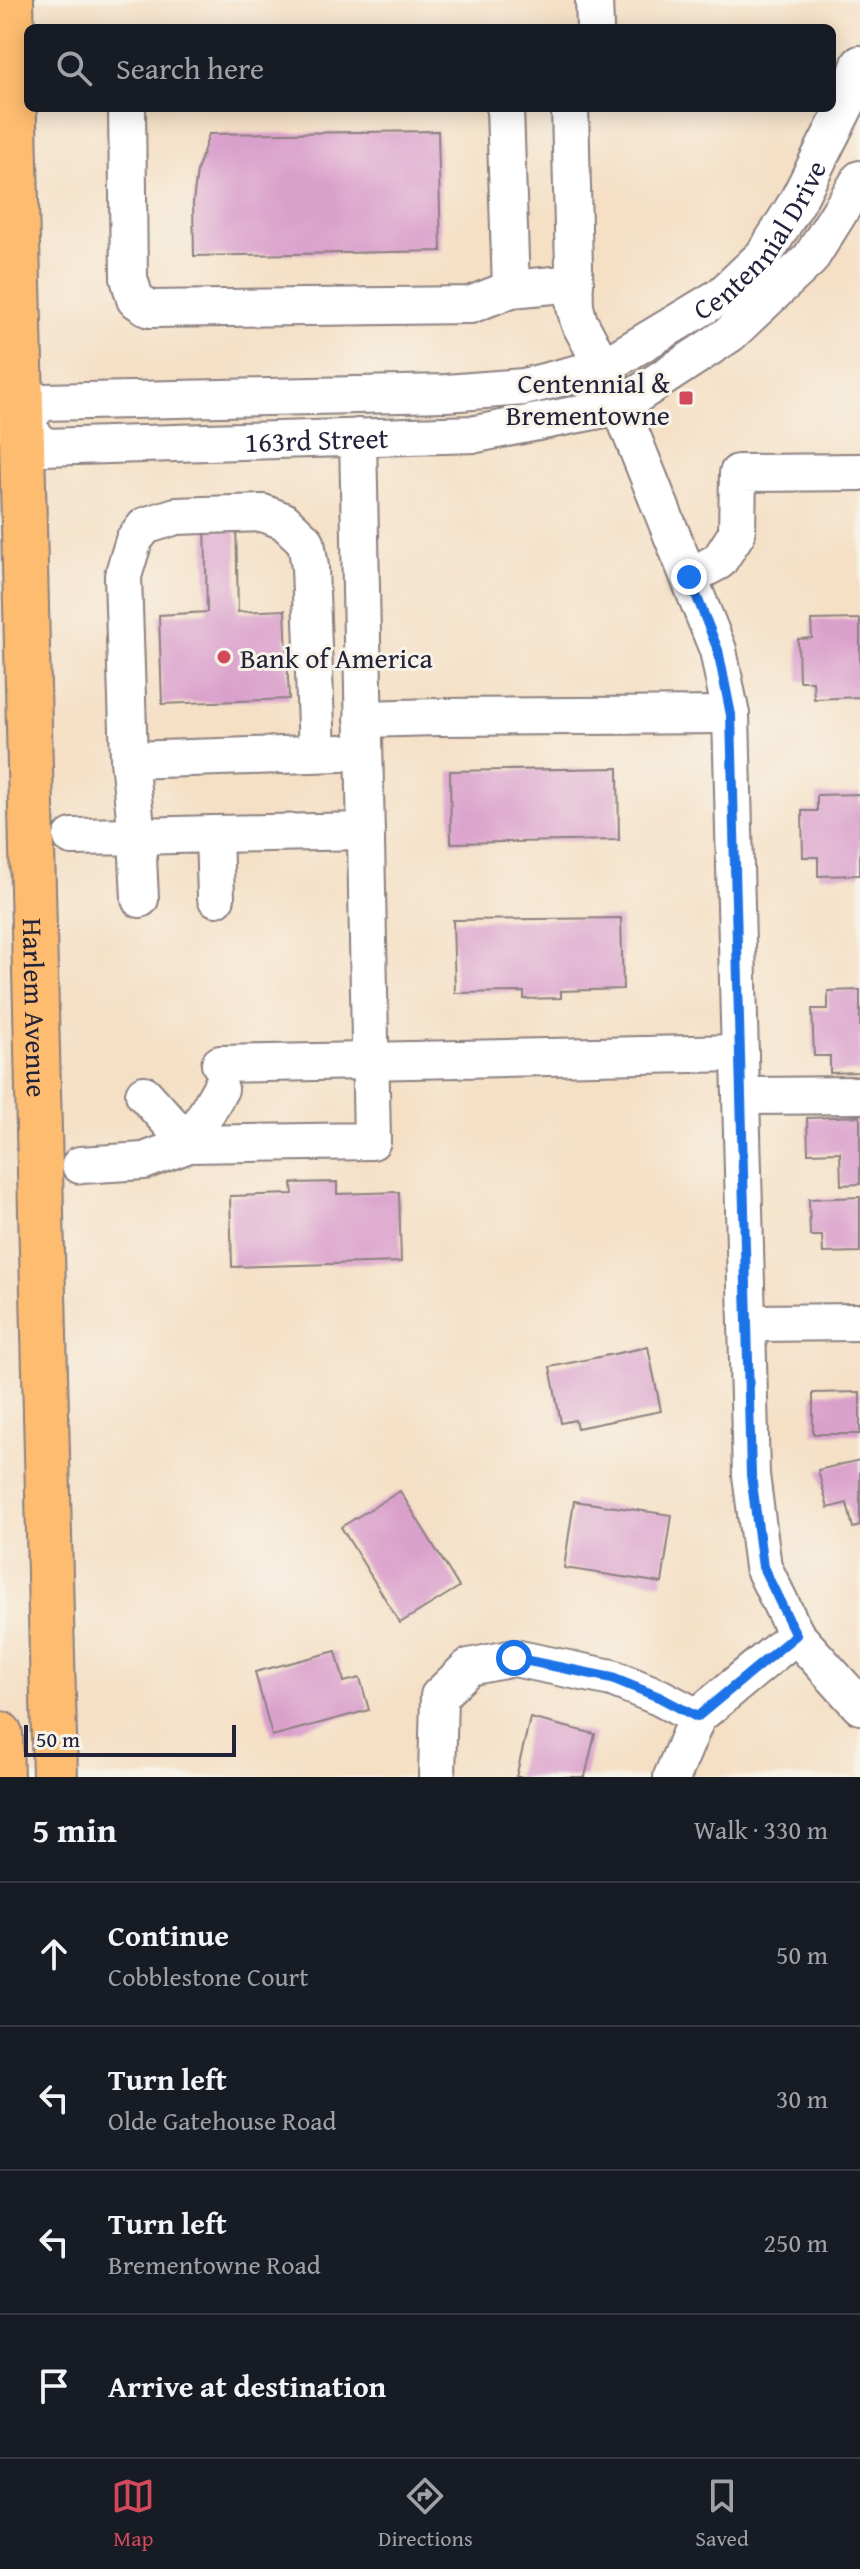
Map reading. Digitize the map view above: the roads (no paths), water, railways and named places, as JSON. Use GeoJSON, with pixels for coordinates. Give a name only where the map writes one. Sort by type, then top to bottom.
{"type":"FeatureCollection","features":[{"type":"Feature","properties":{"kind":"main road","name":"Harlem Avenue"},"geometry":{"type":"LineString","coordinates":[[11,0],[11,422],[33,868],[55,1777]]}},
{"type":"Feature","properties":{"kind":"main road"},"geometry":{"type":"LineString","coordinates":[[0,1734],[1,1777]]}},
{"type":"Feature","properties":{"kind":"street"},"geometry":{"type":"LineString","coordinates":[[594,0],[595,24]]}},
{"type":"Feature","properties":{"kind":"street","name":"Centennial Drive"},"geometry":{"type":"LineString","coordinates":[[603,367],[721,296],[764,255],[797,202],[847,103],[849,71]]}},
{"type":"Feature","properties":{"kind":"street"},"geometry":{"type":"LineString","coordinates":[[127,112],[129,278],[135,299],[150,309],[470,305],[511,289],[575,283]]}},
{"type":"Feature","properties":{"kind":"street"},"geometry":{"type":"LineString","coordinates":[[505,112],[511,289]]}},
{"type":"Feature","properties":{"kind":"street"},"geometry":{"type":"LineString","coordinates":[[570,112],[575,307],[579,322],[620,406],[718,650],[731,715],[751,1475],[763,1567],[796,1635],[860,1706]]}},
{"type":"Feature","properties":{"kind":"street","name":"Centennial Drive"},"geometry":{"type":"LineString","coordinates":[[620,406],[730,334],[810,259],[860,179]]}},
{"type":"Feature","properties":{"kind":"street","name":"163rd Street"},"geometry":{"type":"LineString","coordinates":[[603,367],[524,387],[446,393],[43,402],[11,422],[44,447],[476,434],[620,406]]}},
{"type":"Feature","properties":{"kind":"street"},"geometry":{"type":"LineString","coordinates":[[40,1167],[144,1161],[189,1144],[372,1141],[364,736],[344,438],[329,395]]}},
{"type":"Feature","properties":{"kind":"street"},"geometry":{"type":"LineString","coordinates":[[689,577],[719,561],[737,533],[738,473],[860,472]]}},
{"type":"Feature","properties":{"kind":"street"},"geometry":{"type":"LineString","coordinates":[[140,899],[129,760],[123,576],[134,540],[145,526],[176,516],[263,513],[284,521],[306,542],[310,567],[317,753]]}},
{"type":"Feature","properties":{"kind":"street"},"geometry":{"type":"LineString","coordinates":[[129,760],[317,753],[364,736],[438,717],[731,715]]}},
{"type":"Feature","properties":{"kind":"street"},"geometry":{"type":"LineString","coordinates":[[31,807],[72,837],[366,831]]}},
{"type":"Feature","properties":{"kind":"street"},"geometry":{"type":"LineString","coordinates":[[214,834],[216,898]]}},
{"type":"Feature","properties":{"kind":"street"},"geometry":{"type":"LineString","coordinates":[[33,868],[72,837]]}},
{"type":"Feature","properties":{"kind":"street"},"geometry":{"type":"LineString","coordinates":[[189,1144],[220,1077],[370,1061],[740,1053]]}},
{"type":"Feature","properties":{"kind":"street"},"geometry":{"type":"LineString","coordinates":[[144,1094],[189,1144]]}},
{"type":"Feature","properties":{"kind":"street"},"geometry":{"type":"LineString","coordinates":[[742,1096],[860,1095]]}},
{"type":"Feature","properties":{"kind":"street"},"geometry":{"type":"LineString","coordinates":[[747,1323],[860,1322]]}},
{"type":"Feature","properties":{"kind":"street"},"geometry":{"type":"LineString","coordinates":[[672,1777],[697,1717],[796,1635]]}},
{"type":"Feature","properties":{"kind":"street"},"geometry":{"type":"LineString","coordinates":[[437,1777],[439,1696],[469,1667],[514,1658],[612,1678],[697,1717]]}},
{"type":"Feature","properties":{"kind":"place","name":"Centennial & Brementowne"},"geometry":{"type":"Point","coordinates":[686,398]}},
{"type":"Feature","properties":{"kind":"place","name":"Bank of America"},"geometry":{"type":"Point","coordinates":[224,657]}}]}
